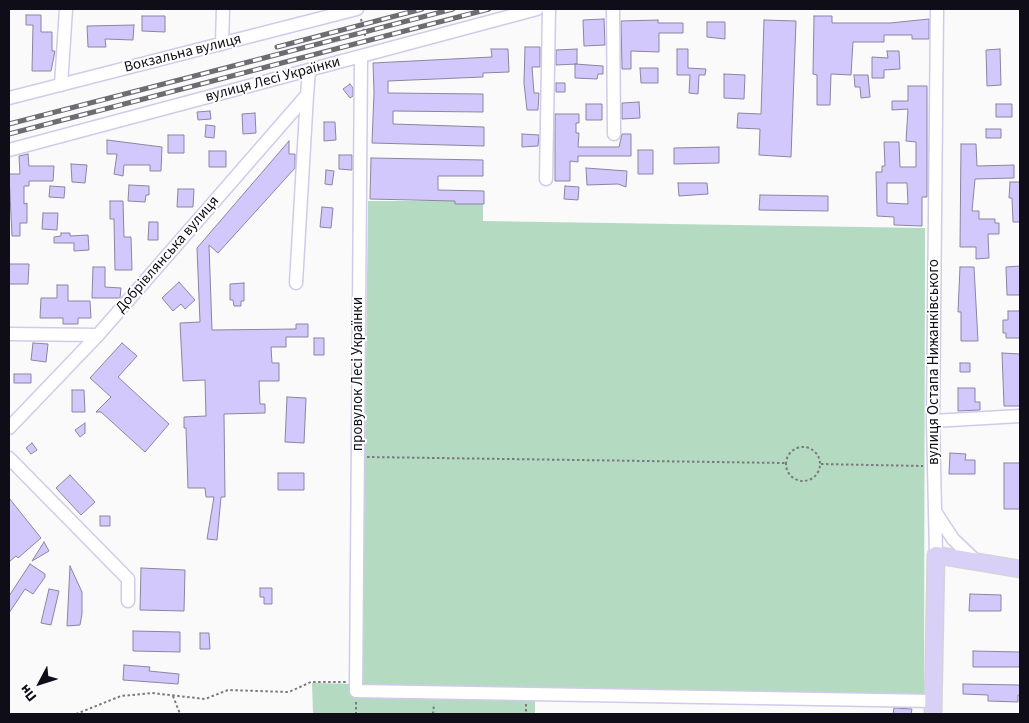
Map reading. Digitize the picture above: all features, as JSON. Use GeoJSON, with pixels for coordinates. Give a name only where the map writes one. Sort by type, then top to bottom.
{"type":"FeatureCollection","features":[{"type":"Feature","properties":{"kind":"main road"},"geometry":{"type":"LineString","coordinates":[[936,556],[975,560],[1020,569]]}},
{"type":"Feature","properties":{"kind":"main road","name":"вулиця Остапа Нижанківського"},"geometry":{"type":"LineString","coordinates":[[933,708],[936,556]]}},
{"type":"Feature","properties":{"kind":"main road"},"geometry":{"type":"LineString","coordinates":[[935,585],[944,572],[975,560]]}},
{"type":"Feature","properties":{"kind":"street"},"geometry":{"type":"LineString","coordinates":[[61,85],[66,9]]}},
{"type":"Feature","properties":{"kind":"street"},"geometry":{"type":"LineString","coordinates":[[222,9],[222,44]]}},
{"type":"Feature","properties":{"kind":"street","name":"вулиця Лесі Українки"},"geometry":{"type":"LineString","coordinates":[[9,150],[537,9]]}},
{"type":"Feature","properties":{"kind":"street"},"geometry":{"type":"LineString","coordinates":[[546,179],[549,9]]}},
{"type":"Feature","properties":{"kind":"street"},"geometry":{"type":"LineString","coordinates":[[613,9],[614,134]]}},
{"type":"Feature","properties":{"kind":"street","name":"вулиця Остапа Нижанківського"},"geometry":{"type":"LineString","coordinates":[[936,556],[933,421],[937,9]]}},
{"type":"Feature","properties":{"kind":"street","name":"Вокзальна вулиця"},"geometry":{"type":"LineString","coordinates":[[9,98],[222,44],[359,13]]}},
{"type":"Feature","properties":{"kind":"street","name":"провулок Лесі Українки"},"geometry":{"type":"LineString","coordinates":[[356,686],[358,457],[367,54]]}},
{"type":"Feature","properties":{"kind":"street"},"geometry":{"type":"LineString","coordinates":[[296,283],[309,71]]}},
{"type":"Feature","properties":{"kind":"street","name":"Добрівлянська вулиця"},"geometry":{"type":"LineString","coordinates":[[9,428],[98,335],[307,95]]}},
{"type":"Feature","properties":{"kind":"street"},"geometry":{"type":"LineString","coordinates":[[9,334],[98,335]]}},
{"type":"Feature","properties":{"kind":"street"},"geometry":{"type":"LineString","coordinates":[[933,421],[1020,416]]}},
{"type":"Feature","properties":{"kind":"street"},"geometry":{"type":"LineString","coordinates":[[9,458],[128,579],[128,601]]}},
{"type":"Feature","properties":{"kind":"street"},"geometry":{"type":"LineString","coordinates":[[936,512],[953,539],[975,560]]}},
{"type":"Feature","properties":{"kind":"street"},"geometry":{"type":"LineString","coordinates":[[356,686],[933,708]]}},
{"type":"Feature","properties":{"kind":"path"},"geometry":{"type":"LineString","coordinates":[[359,13],[366,40],[367,54]]}},
{"type":"Feature","properties":{"kind":"path"},"geometry":{"type":"LineString","coordinates":[[803,446],[812,449],[818,455],[821,464],[818,473],[812,480],[803,482],[794,480],[787,472],[785,463],[788,455],[794,448],[803,446]]}},
{"type":"Feature","properties":{"kind":"path"},"geometry":{"type":"LineString","coordinates":[[358,457],[785,463]]}},
{"type":"Feature","properties":{"kind":"path"},"geometry":{"type":"LineString","coordinates":[[821,464],[925,466]]}},
{"type":"Feature","properties":{"kind":"path"},"geometry":{"type":"LineString","coordinates":[[76,714],[121,696],[152,693],[205,699],[228,690],[289,692],[311,682],[356,686]]}},
{"type":"Feature","properties":{"kind":"path"},"geometry":{"type":"LineString","coordinates":[[173,695],[180,714]]}},
{"type":"Feature","properties":{"kind":"green space"},"geometry":{"type":"Polygon","coordinates":[[[368,201],[483,201],[483,221],[925,228],[924,694],[535,688],[535,714],[313,714],[312,683],[362,684],[368,201]]]}},
{"type":"Feature","properties":{"kind":"building"},"geometry":{"type":"Polygon","coordinates":[[[26,15],[41,15],[41,32],[52,32],[52,51],[55,51],[51,71],[32,71],[33,25],[26,25],[26,15]]]}},
{"type":"Feature","properties":{"kind":"building"},"geometry":{"type":"Polygon","coordinates":[[[142,16],[165,16],[165,32],[142,31],[142,16]]]}},
{"type":"Feature","properties":{"kind":"building"},"geometry":{"type":"Polygon","coordinates":[[[814,16],[832,16],[832,23],[890,23],[929,19],[929,39],[912,39],[912,35],[884,35],[884,42],[853,42],[851,75],[831,74],[830,105],[817,105],[817,75],[813,74],[814,16]]]}},
{"type":"Feature","properties":{"kind":"building"},"geometry":{"type":"Polygon","coordinates":[[[604,19],[605,45],[584,46],[583,20],[604,19]]]}},
{"type":"Feature","properties":{"kind":"building"},"geometry":{"type":"Polygon","coordinates":[[[658,20],[658,23],[683,23],[683,33],[659,33],[659,52],[631,51],[631,69],[622,69],[621,21],[658,20]]]}},
{"type":"Feature","properties":{"kind":"building"},"geometry":{"type":"Polygon","coordinates":[[[764,20],[796,21],[791,157],[759,155],[760,129],[737,128],[738,113],[761,114],[764,20]]]}},
{"type":"Feature","properties":{"kind":"building"},"geometry":{"type":"Polygon","coordinates":[[[707,22],[725,22],[725,39],[707,37],[707,22]]]}},
{"type":"Feature","properties":{"kind":"building"},"geometry":{"type":"Polygon","coordinates":[[[134,25],[133,40],[105,39],[106,47],[88,47],[87,26],[134,25]]]}},
{"type":"Feature","properties":{"kind":"building"},"geometry":{"type":"Polygon","coordinates":[[[525,47],[540,47],[540,67],[532,67],[534,93],[539,93],[538,110],[527,110],[524,83],[525,47]]]}},
{"type":"Feature","properties":{"kind":"building"},"geometry":{"type":"Polygon","coordinates":[[[491,49],[508,49],[509,72],[483,73],[483,77],[388,81],[388,93],[483,94],[483,112],[393,111],[393,124],[484,127],[484,146],[372,143],[373,63],[492,57],[491,49]]]}},
{"type":"Feature","properties":{"kind":"building"},"geometry":{"type":"Polygon","coordinates":[[[577,49],[577,64],[556,65],[556,50],[577,49]]]}},
{"type":"Feature","properties":{"kind":"building"},"geometry":{"type":"Polygon","coordinates":[[[677,49],[688,49],[688,68],[706,69],[705,75],[699,75],[698,94],[689,93],[690,75],[677,75],[677,49]]]}},
{"type":"Feature","properties":{"kind":"building"},"geometry":{"type":"Polygon","coordinates":[[[1000,49],[1001,85],[987,86],[986,50],[1000,49]]]}},
{"type":"Feature","properties":{"kind":"building"},"geometry":{"type":"Polygon","coordinates":[[[887,51],[899,51],[900,69],[884,70],[884,78],[872,78],[872,57],[888,58],[887,51]]]}},
{"type":"Feature","properties":{"kind":"building"},"geometry":{"type":"Polygon","coordinates":[[[575,64],[603,66],[603,74],[598,74],[597,79],[575,78],[575,64]]]}},
{"type":"Feature","properties":{"kind":"building"},"geometry":{"type":"Polygon","coordinates":[[[640,68],[658,68],[658,83],[641,83],[640,68]]]}},
{"type":"Feature","properties":{"kind":"building"},"geometry":{"type":"Polygon","coordinates":[[[724,74],[745,75],[744,99],[724,98],[724,74]]]}},
{"type":"Feature","properties":{"kind":"building"},"geometry":{"type":"Polygon","coordinates":[[[854,75],[868,75],[870,97],[861,98],[860,87],[855,87],[854,75]]]}},
{"type":"Feature","properties":{"kind":"building"},"geometry":{"type":"Polygon","coordinates":[[[556,83],[565,83],[565,92],[556,92],[556,83]]]}},
{"type":"Feature","properties":{"kind":"building"},"geometry":{"type":"Polygon","coordinates":[[[350,84],[353,88],[353,96],[350,98],[343,89],[350,84]]]}},
{"type":"Feature","properties":{"kind":"building"},"geometry":{"type":"Polygon","coordinates":[[[908,86],[927,86],[927,197],[922,197],[922,226],[894,225],[894,217],[877,216],[876,172],[882,172],[882,166],[885,166],[884,142],[899,142],[900,167],[916,167],[916,142],[906,141],[908,109],[892,110],[892,101],[908,101],[908,86]],[[887,183],[887,203],[908,204],[907,183],[887,183]]]}},
{"type":"Feature","properties":{"kind":"building"},"geometry":{"type":"Polygon","coordinates":[[[639,102],[640,118],[622,119],[622,103],[639,102]]]}},
{"type":"Feature","properties":{"kind":"building"},"geometry":{"type":"Polygon","coordinates":[[[586,104],[602,104],[602,120],[586,120],[586,104]]]}},
{"type":"Feature","properties":{"kind":"building"},"geometry":{"type":"Polygon","coordinates":[[[996,104],[1012,104],[1012,117],[996,117],[996,104]]]}},
{"type":"Feature","properties":{"kind":"building"},"geometry":{"type":"Polygon","coordinates":[[[210,111],[211,119],[198,120],[197,112],[210,111]]]}},
{"type":"Feature","properties":{"kind":"building"},"geometry":{"type":"Polygon","coordinates":[[[255,113],[256,133],[243,134],[242,114],[255,113]]]}},
{"type":"Feature","properties":{"kind":"building"},"geometry":{"type":"Polygon","coordinates":[[[555,114],[579,114],[579,123],[576,123],[576,133],[579,133],[578,147],[619,147],[622,134],[631,134],[631,156],[578,156],[578,162],[570,161],[570,181],[555,181],[555,114]]]}},
{"type":"Feature","properties":{"kind":"building"},"geometry":{"type":"Polygon","coordinates":[[[324,122],[335,122],[336,140],[324,141],[324,122]]]}},
{"type":"Feature","properties":{"kind":"building"},"geometry":{"type":"Polygon","coordinates":[[[206,125],[215,126],[214,138],[205,137],[206,125]]]}},
{"type":"Feature","properties":{"kind":"building"},"geometry":{"type":"Polygon","coordinates":[[[986,129],[1001,129],[1001,138],[986,138],[986,129]]]}},
{"type":"Feature","properties":{"kind":"building"},"geometry":{"type":"Polygon","coordinates":[[[522,134],[539,135],[538,146],[522,147],[522,134]]]}},
{"type":"Feature","properties":{"kind":"building"},"geometry":{"type":"Polygon","coordinates":[[[168,135],[184,135],[184,153],[168,153],[168,135]]]}},
{"type":"Feature","properties":{"kind":"building"},"geometry":{"type":"Polygon","coordinates":[[[107,140],[162,147],[161,171],[150,171],[150,165],[124,165],[123,176],[114,174],[117,154],[107,154],[107,140]]]}},
{"type":"Feature","properties":{"kind":"building"},"geometry":{"type":"Polygon","coordinates":[[[289,141],[289,154],[295,154],[295,168],[218,253],[209,245],[212,330],[296,329],[296,324],[308,324],[308,337],[286,337],[286,347],[271,347],[272,363],[279,363],[279,381],[259,381],[260,404],[265,404],[265,413],[224,414],[225,497],[221,497],[217,540],[207,539],[214,497],[206,497],[205,488],[188,488],[186,428],[184,428],[184,417],[206,416],[205,380],[183,381],[180,323],[200,322],[197,248],[289,141]]]}},
{"type":"Feature","properties":{"kind":"building"},"geometry":{"type":"Polygon","coordinates":[[[961,144],[976,144],[977,166],[1014,165],[1014,178],[975,179],[972,211],[979,211],[979,219],[995,219],[995,223],[999,223],[999,234],[988,234],[989,258],[976,259],[976,247],[960,247],[961,144]]]}},
{"type":"Feature","properties":{"kind":"building"},"geometry":{"type":"Polygon","coordinates":[[[719,147],[719,163],[674,164],[674,148],[719,147]]]}},
{"type":"Feature","properties":{"kind":"building"},"geometry":{"type":"Polygon","coordinates":[[[638,150],[653,150],[653,174],[638,174],[638,150]]]}},
{"type":"Feature","properties":{"kind":"building"},"geometry":{"type":"Polygon","coordinates":[[[209,151],[226,151],[226,167],[209,167],[209,151]]]}},
{"type":"Feature","properties":{"kind":"building"},"geometry":{"type":"Polygon","coordinates":[[[28,154],[29,166],[54,166],[53,181],[29,181],[29,186],[24,186],[24,204],[27,203],[27,223],[20,223],[20,236],[12,236],[9,174],[20,174],[19,156],[28,154]]]}},
{"type":"Feature","properties":{"kind":"building"},"geometry":{"type":"Polygon","coordinates":[[[339,155],[352,155],[352,170],[339,169],[339,155]]]}},
{"type":"Feature","properties":{"kind":"building"},"geometry":{"type":"Polygon","coordinates":[[[371,158],[483,160],[483,176],[438,176],[438,190],[484,191],[484,204],[455,204],[455,201],[370,199],[371,158]]]}},
{"type":"Feature","properties":{"kind":"building"},"geometry":{"type":"Polygon","coordinates":[[[71,164],[87,165],[85,183],[72,182],[71,164]]]}},
{"type":"Feature","properties":{"kind":"building"},"geometry":{"type":"Polygon","coordinates":[[[586,168],[627,171],[626,187],[618,184],[587,185],[586,168]]]}},
{"type":"Feature","properties":{"kind":"building"},"geometry":{"type":"Polygon","coordinates":[[[326,170],[334,171],[332,185],[325,184],[326,170]]]}},
{"type":"Feature","properties":{"kind":"building"},"geometry":{"type":"Polygon","coordinates":[[[1010,182],[1020,182],[1020,222],[1013,222],[1012,198],[1009,198],[1010,182]]]}},
{"type":"Feature","properties":{"kind":"building"},"geometry":{"type":"Polygon","coordinates":[[[678,183],[707,183],[708,194],[679,196],[678,183]]]}},
{"type":"Feature","properties":{"kind":"building"},"geometry":{"type":"Polygon","coordinates":[[[129,185],[149,186],[149,195],[146,195],[145,202],[128,201],[129,185]]]}},
{"type":"Feature","properties":{"kind":"building"},"geometry":{"type":"Polygon","coordinates":[[[50,186],[65,187],[64,198],[49,197],[50,186]]]}},
{"type":"Feature","properties":{"kind":"building"},"geometry":{"type":"Polygon","coordinates":[[[565,186],[579,187],[578,200],[564,199],[565,186]]]}},
{"type":"Feature","properties":{"kind":"building"},"geometry":{"type":"Polygon","coordinates":[[[178,189],[194,189],[193,207],[177,207],[178,189]]]}},
{"type":"Feature","properties":{"kind":"building"},"geometry":{"type":"Polygon","coordinates":[[[760,195],[828,196],[828,211],[759,210],[760,195]]]}},
{"type":"Feature","properties":{"kind":"building"},"geometry":{"type":"Polygon","coordinates":[[[110,201],[123,201],[124,237],[131,237],[132,270],[115,270],[114,219],[110,219],[110,201]]]}},
{"type":"Feature","properties":{"kind":"building"},"geometry":{"type":"Polygon","coordinates":[[[322,207],[333,208],[331,228],[320,227],[322,207]]]}},
{"type":"Feature","properties":{"kind":"building"},"geometry":{"type":"Polygon","coordinates":[[[43,213],[58,213],[57,230],[42,229],[43,213]]]}},
{"type":"Feature","properties":{"kind":"building"},"geometry":{"type":"Polygon","coordinates":[[[149,222],[158,222],[158,240],[148,240],[149,222]]]}},
{"type":"Feature","properties":{"kind":"building"},"geometry":{"type":"Polygon","coordinates":[[[61,233],[70,233],[70,236],[88,235],[89,250],[74,251],[74,243],[54,243],[54,237],[61,236],[61,233]]]}},
{"type":"Feature","properties":{"kind":"building"},"geometry":{"type":"Polygon","coordinates":[[[9,264],[29,264],[28,284],[9,284],[9,264]]]}},
{"type":"Feature","properties":{"kind":"building"},"geometry":{"type":"Polygon","coordinates":[[[1020,266],[1020,295],[1007,295],[1006,267],[1020,266]]]}},
{"type":"Feature","properties":{"kind":"building"},"geometry":{"type":"Polygon","coordinates":[[[93,267],[105,267],[105,287],[121,288],[120,298],[92,298],[93,267]]]}},
{"type":"Feature","properties":{"kind":"building"},"geometry":{"type":"Polygon","coordinates":[[[960,267],[974,267],[978,341],[961,341],[961,312],[958,312],[960,267]]]}},
{"type":"Feature","properties":{"kind":"building"},"geometry":{"type":"Polygon","coordinates":[[[179,282],[195,300],[185,309],[181,304],[173,311],[162,298],[179,282]]]}},
{"type":"Feature","properties":{"kind":"building"},"geometry":{"type":"Polygon","coordinates":[[[244,283],[244,301],[241,301],[241,306],[234,306],[233,300],[230,300],[230,284],[244,283]]]}},
{"type":"Feature","properties":{"kind":"building"},"geometry":{"type":"Polygon","coordinates":[[[57,285],[68,285],[68,301],[90,301],[91,318],[78,318],[78,324],[63,324],[63,318],[40,318],[41,298],[57,298],[57,285]]]}},
{"type":"Feature","properties":{"kind":"building"},"geometry":{"type":"Polygon","coordinates":[[[1008,311],[1020,311],[1020,338],[1006,338],[1006,333],[1003,333],[1003,320],[1008,320],[1008,311]]]}},
{"type":"Feature","properties":{"kind":"building"},"geometry":{"type":"Polygon","coordinates":[[[314,338],[324,338],[324,355],[314,355],[314,338]]]}},
{"type":"Feature","properties":{"kind":"building"},"geometry":{"type":"Polygon","coordinates":[[[33,343],[48,344],[46,362],[31,360],[33,343]]]}},
{"type":"Feature","properties":{"kind":"building"},"geometry":{"type":"Polygon","coordinates":[[[122,343],[137,356],[118,377],[169,424],[145,452],[101,412],[96,412],[111,397],[90,378],[122,343]]]}},
{"type":"Feature","properties":{"kind":"building"},"geometry":{"type":"Polygon","coordinates":[[[1002,353],[1020,354],[1020,406],[1004,406],[1002,353]]]}},
{"type":"Feature","properties":{"kind":"building"},"geometry":{"type":"Polygon","coordinates":[[[960,363],[970,363],[970,372],[960,372],[960,363]]]}},
{"type":"Feature","properties":{"kind":"building"},"geometry":{"type":"Polygon","coordinates":[[[14,374],[31,374],[31,383],[14,383],[14,374]]]}},
{"type":"Feature","properties":{"kind":"building"},"geometry":{"type":"Polygon","coordinates":[[[958,388],[975,388],[975,402],[980,402],[980,410],[958,411],[958,388]]]}},
{"type":"Feature","properties":{"kind":"building"},"geometry":{"type":"Polygon","coordinates":[[[72,390],[84,390],[85,412],[72,412],[72,390]]]}},
{"type":"Feature","properties":{"kind":"building"},"geometry":{"type":"Polygon","coordinates":[[[287,397],[306,398],[304,443],[285,442],[287,397]]]}},
{"type":"Feature","properties":{"kind":"building"},"geometry":{"type":"Polygon","coordinates":[[[85,423],[85,433],[80,437],[75,430],[85,423]]]}},
{"type":"Feature","properties":{"kind":"building"},"geometry":{"type":"Polygon","coordinates":[[[32,443],[37,450],[31,454],[26,448],[32,443]]]}},
{"type":"Feature","properties":{"kind":"building"},"geometry":{"type":"Polygon","coordinates":[[[950,453],[966,454],[965,460],[975,460],[975,474],[949,474],[950,453]]]}},
{"type":"Feature","properties":{"kind":"building"},"geometry":{"type":"Polygon","coordinates":[[[1004,463],[1020,463],[1020,509],[1004,509],[1004,463]]]}},
{"type":"Feature","properties":{"kind":"building"},"geometry":{"type":"Polygon","coordinates":[[[278,473],[304,473],[304,490],[278,490],[278,473]]]}},
{"type":"Feature","properties":{"kind":"building"},"geometry":{"type":"Polygon","coordinates":[[[70,475],[95,502],[81,515],[56,488],[70,475]]]}},
{"type":"Feature","properties":{"kind":"building"},"geometry":{"type":"Polygon","coordinates":[[[9,498],[41,538],[18,558],[16,556],[9,562],[9,498]]]}},
{"type":"Feature","properties":{"kind":"building"},"geometry":{"type":"Polygon","coordinates":[[[100,516],[110,516],[110,526],[100,526],[100,516]]]}},
{"type":"Feature","properties":{"kind":"building"},"geometry":{"type":"Polygon","coordinates":[[[44,542],[49,551],[32,561],[44,542]]]}},
{"type":"Feature","properties":{"kind":"building"},"geometry":{"type":"Polygon","coordinates":[[[30,564],[45,574],[45,577],[33,594],[25,589],[9,613],[9,596],[30,564]]]}},
{"type":"Feature","properties":{"kind":"building"},"geometry":{"type":"Polygon","coordinates":[[[70,566],[82,592],[82,614],[80,625],[67,626],[70,566]]]}},
{"type":"Feature","properties":{"kind":"building"},"geometry":{"type":"Polygon","coordinates":[[[141,568],[185,570],[184,611],[140,610],[141,568]]]}},
{"type":"Feature","properties":{"kind":"building"},"geometry":{"type":"Polygon","coordinates":[[[260,588],[272,588],[272,604],[264,604],[264,597],[260,597],[260,588]]]}},
{"type":"Feature","properties":{"kind":"building"},"geometry":{"type":"Polygon","coordinates":[[[49,589],[59,591],[51,625],[41,623],[49,589]]]}},
{"type":"Feature","properties":{"kind":"building"},"geometry":{"type":"Polygon","coordinates":[[[970,594],[1001,595],[1001,611],[969,611],[970,594]]]}},
{"type":"Feature","properties":{"kind":"building"},"geometry":{"type":"Polygon","coordinates":[[[133,631],[180,632],[180,652],[133,651],[133,631]]]}},
{"type":"Feature","properties":{"kind":"building"},"geometry":{"type":"Polygon","coordinates":[[[200,633],[209,633],[210,649],[200,649],[200,633]]]}},
{"type":"Feature","properties":{"kind":"building"},"geometry":{"type":"Polygon","coordinates":[[[973,651],[1020,652],[1020,667],[973,667],[973,651]]]}},
{"type":"Feature","properties":{"kind":"building"},"geometry":{"type":"Polygon","coordinates":[[[124,665],[150,667],[149,671],[179,674],[178,684],[123,680],[124,665]]]}},
{"type":"Feature","properties":{"kind":"building"},"geometry":{"type":"Polygon","coordinates":[[[963,684],[1020,685],[1020,695],[1018,695],[1018,702],[988,701],[988,695],[963,694],[963,684]]]}},
{"type":"Feature","properties":{"kind":"building"},"geometry":{"type":"Polygon","coordinates":[[[894,708],[912,709],[911,714],[893,714],[894,708]]]}},
{"type":"Feature","properties":{"kind":"railway"},"geometry":{"type":"LineString","coordinates":[[277,47],[422,9]]}},
{"type":"Feature","properties":{"kind":"railway"},"geometry":{"type":"LineString","coordinates":[[9,124],[453,9]]}},
{"type":"Feature","properties":{"kind":"railway"},"geometry":{"type":"LineString","coordinates":[[9,134],[489,9]]}}]}
